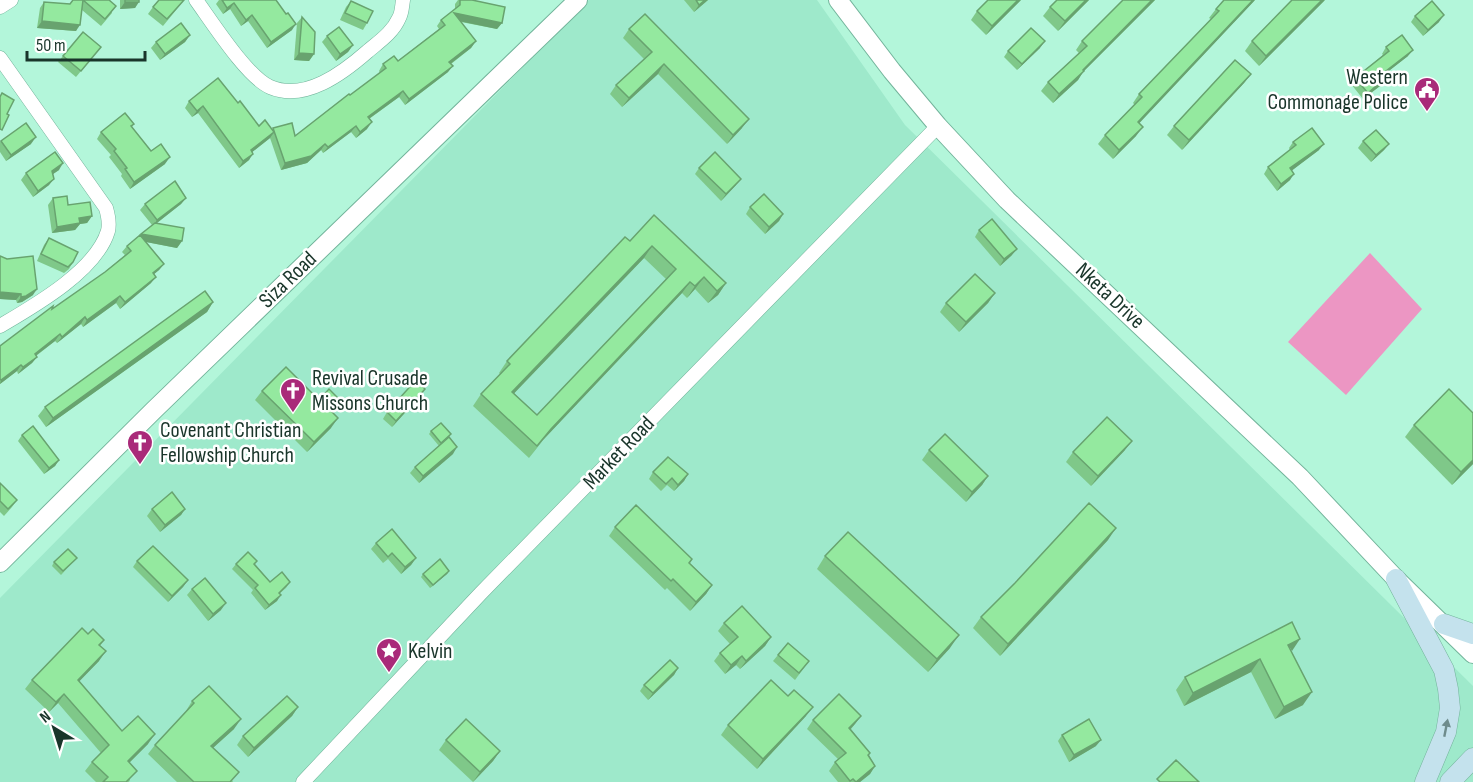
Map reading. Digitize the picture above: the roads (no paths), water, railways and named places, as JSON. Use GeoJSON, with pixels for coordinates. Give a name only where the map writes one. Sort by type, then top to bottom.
{"type":"FeatureCollection","features":[{"type":"Feature","properties":{"kind":"main road"},"geometry":{"type":"LineString","coordinates":[[1396,579],[1444,670],[1448,689],[1449,708],[1446,732],[1425,782]]}},
{"type":"Feature","properties":{"kind":"main road"},"geometry":{"type":"LineString","coordinates":[[1444,624],[1473,634]]}},
{"type":"Feature","properties":{"kind":"main road"},"geometry":{"type":"LineString","coordinates":[[1450,782],[1473,758]]}},
{"type":"Feature","properties":{"kind":"street"},"geometry":{"type":"LineString","coordinates":[[0,7],[11,0]]}},
{"type":"Feature","properties":{"kind":"street"},"geometry":{"type":"LineString","coordinates":[[196,0],[251,73],[268,86],[285,92],[324,82],[342,73],[390,32],[400,17],[403,0]]}},
{"type":"Feature","properties":{"kind":"street","name":"Siza Road"},"geometry":{"type":"LineString","coordinates":[[0,563],[162,401],[578,0]]}},
{"type":"Feature","properties":{"kind":"street","name":"Nketa Drive"},"geometry":{"type":"LineString","coordinates":[[838,0],[892,71],[938,126],[1006,200],[1300,477],[1396,579],[1473,654]]}},
{"type":"Feature","properties":{"kind":"street"},"geometry":{"type":"LineString","coordinates":[[0,58],[106,207],[109,229],[102,244],[79,273],[0,326]]}},
{"type":"Feature","properties":{"kind":"street","name":"Market Road"},"geometry":{"type":"LineString","coordinates":[[303,782],[481,593],[938,126]]}},
{"type":"Feature","properties":{"kind":"place","name":"Western Commonage Police"},"geometry":{"type":"Point","coordinates":[1427,113]}},
{"type":"Feature","properties":{"kind":"place","name":"Revival Crusade Missons Church"},"geometry":{"type":"Point","coordinates":[293,414]}},
{"type":"Feature","properties":{"kind":"place","name":"Covenant Christian Fellowship Church"},"geometry":{"type":"Point","coordinates":[140,466]}},
{"type":"Feature","properties":{"kind":"place","name":"Kelvin"},"geometry":{"type":"Point","coordinates":[389,674]}}]}
